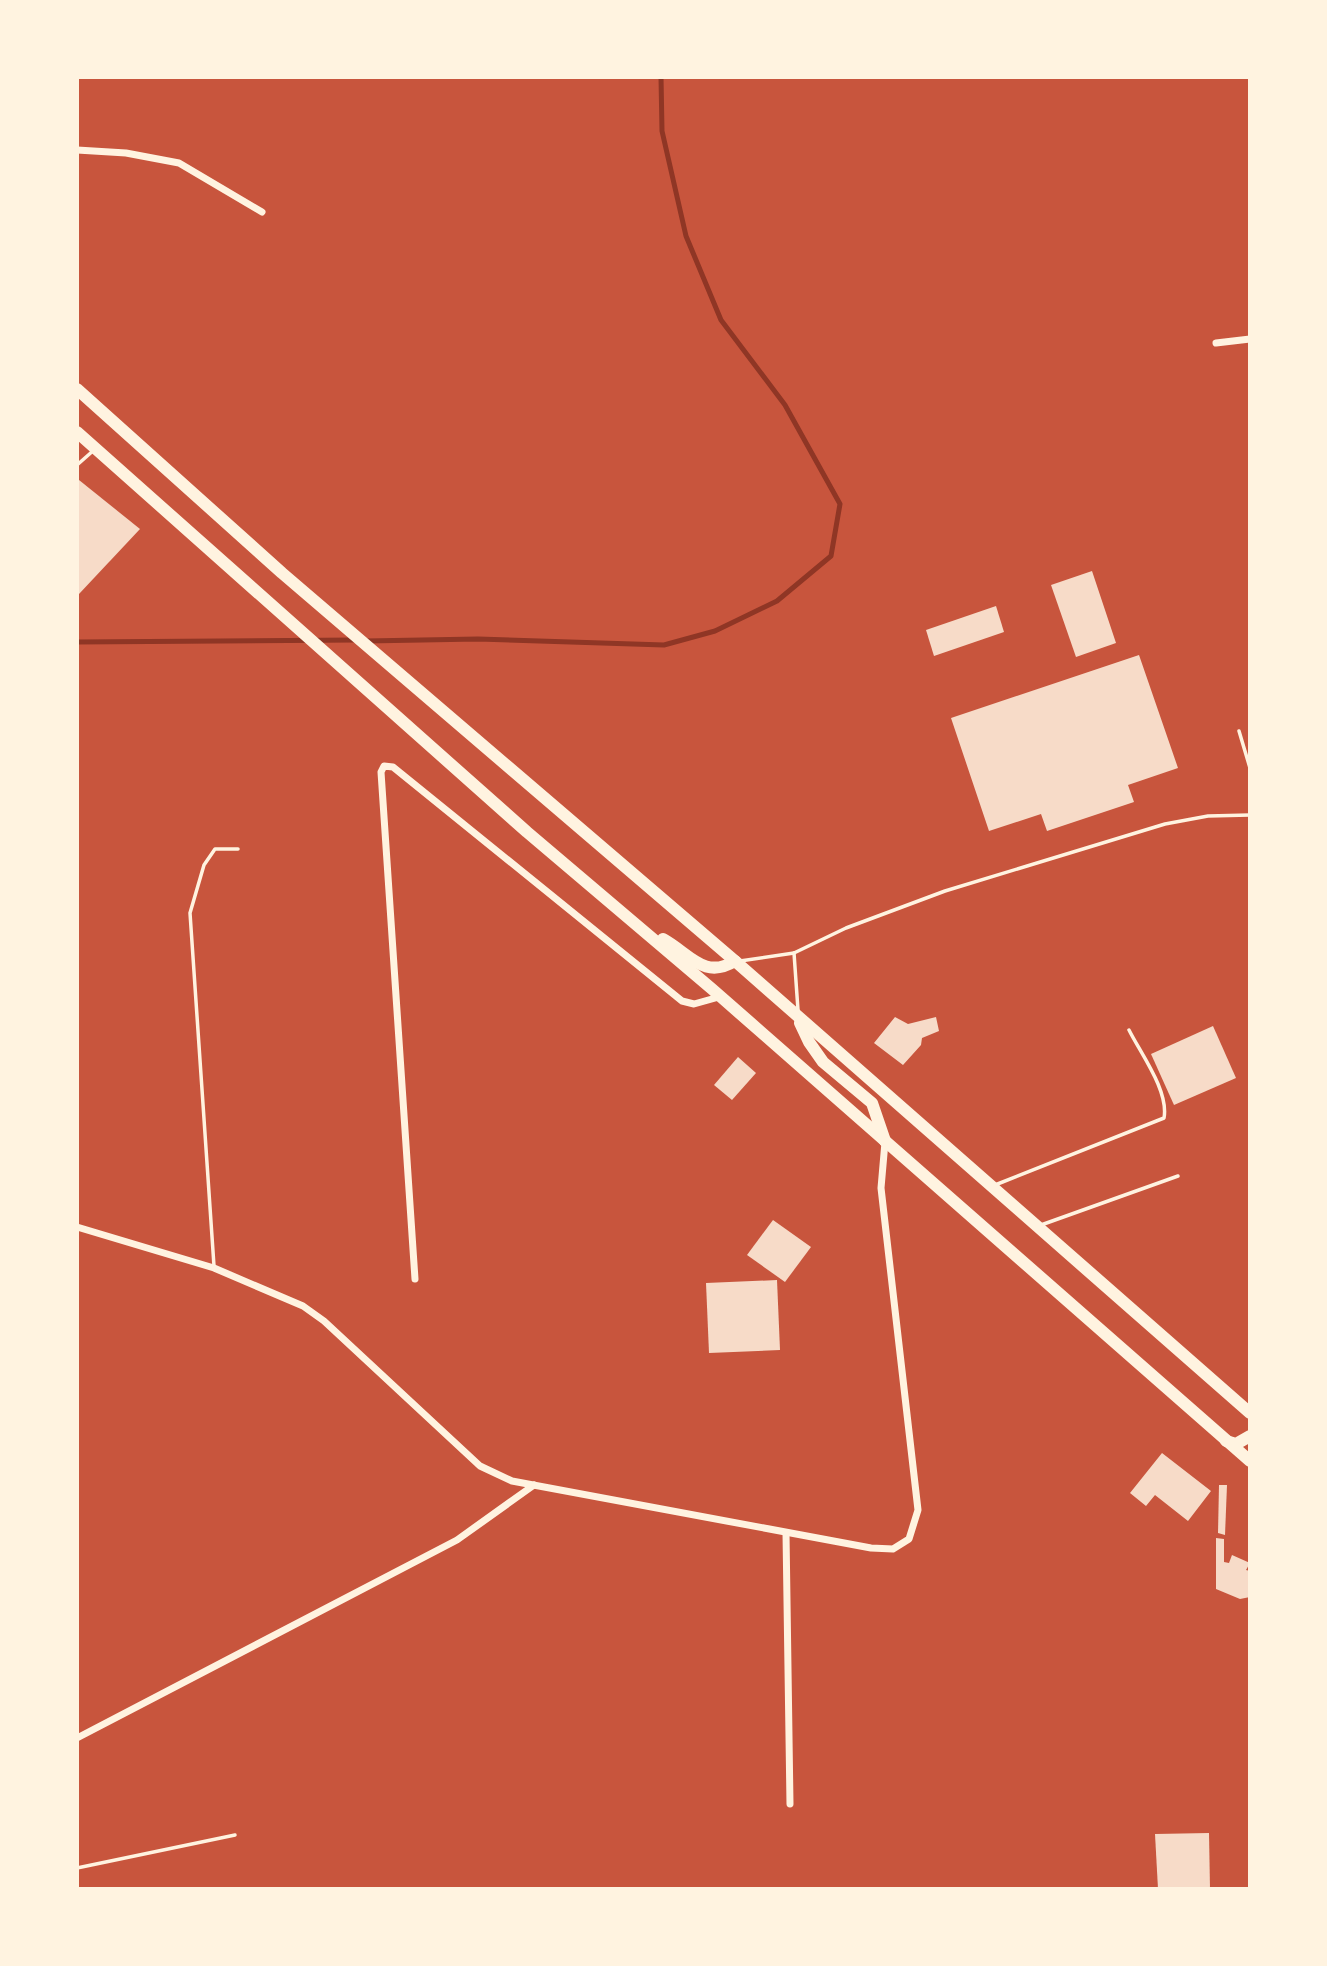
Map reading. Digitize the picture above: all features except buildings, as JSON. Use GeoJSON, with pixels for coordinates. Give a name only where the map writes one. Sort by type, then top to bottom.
{"type":"FeatureCollection","features":[{"type":"Feature","properties":{"kind":"highway"},"geometry":{"type":"LineString","coordinates":[[77,389],[321,606],[735,961],[1250,1413]]}},
{"type":"Feature","properties":{"kind":"highway"},"geometry":{"type":"LineString","coordinates":[[77,432],[266,602],[721,996],[1250,1461]]}},
{"type":"Feature","properties":{"kind":"highway"},"geometry":{"type":"LineString","coordinates":[[634,923],[707,969],[722,970],[735,961]]}},
{"type":"Feature","properties":{"kind":"highway"},"geometry":{"type":"LineString","coordinates":[[799,1019],[809,1042],[823,1062],[872,1103],[885,1141]]}},
{"type":"Feature","properties":{"kind":"highway"},"geometry":{"type":"LineString","coordinates":[[1226,1441],[1236,1444],[1250,1436]]}},
{"type":"Feature","properties":{"kind":"street"},"geometry":{"type":"LineString","coordinates":[[77,150],[127,153],[179,163],[262,212]]}},
{"type":"Feature","properties":{"kind":"street"},"geometry":{"type":"LineString","coordinates":[[1216,343],[1250,339]]}},
{"type":"Feature","properties":{"kind":"street"},"geometry":{"type":"LineString","coordinates":[[415,1279],[382,772],[384,766],[393,767],[682,1001],[694,1004],[721,996]]}},
{"type":"Feature","properties":{"kind":"street"},"geometry":{"type":"LineString","coordinates":[[77,1227],[214,1268],[303,1306],[324,1321],[480,1466],[512,1481],[786,1533],[871,1548],[893,1549],[903,1544],[914,1530],[918,1510],[881,1188],[885,1141]]}},
{"type":"Feature","properties":{"kind":"street"},"geometry":{"type":"LineString","coordinates":[[77,1738],[457,1540],[534,1485]]}},
{"type":"Feature","properties":{"kind":"street"},"geometry":{"type":"LineString","coordinates":[[786,1533],[790,1804]]}},
{"type":"Feature","properties":{"kind":"lane"},"geometry":{"type":"LineString","coordinates":[[77,465],[95,449]]}},
{"type":"Feature","properties":{"kind":"lane"},"geometry":{"type":"LineString","coordinates":[[1239,731],[1250,768]]}},
{"type":"Feature","properties":{"kind":"lane"},"geometry":{"type":"LineString","coordinates":[[735,961],[794,953],[846,928],[945,891],[1166,824],[1208,816],[1250,814]]}},
{"type":"Feature","properties":{"kind":"lane"},"geometry":{"type":"LineString","coordinates":[[214,1268],[190,913],[194,890],[204,864],[215,849],[238,849]]}},
{"type":"Feature","properties":{"kind":"lane"},"geometry":{"type":"LineString","coordinates":[[794,953],[799,1019]]}},
{"type":"Feature","properties":{"kind":"lane"},"geometry":{"type":"LineString","coordinates":[[992,1186],[1164,1118],[1166,1109],[1162,1096],[1129,1030]]}},
{"type":"Feature","properties":{"kind":"lane"},"geometry":{"type":"LineString","coordinates":[[1037,1226],[1178,1176]]}},
{"type":"Feature","properties":{"kind":"lane"},"geometry":{"type":"LineString","coordinates":[[77,1868],[235,1835]]}},
{"type":"Feature","properties":{"kind":"waterway"},"geometry":{"type":"LineString","coordinates":[[366,641],[478,639],[664,645],[715,631],[777,601],[831,556],[840,504],[785,405],[721,320],[686,236],[662,131],[661,77]]}},
{"type":"Feature","properties":{"kind":"waterway"},"geometry":{"type":"LineString","coordinates":[[77,642],[356,640]]}}]}
